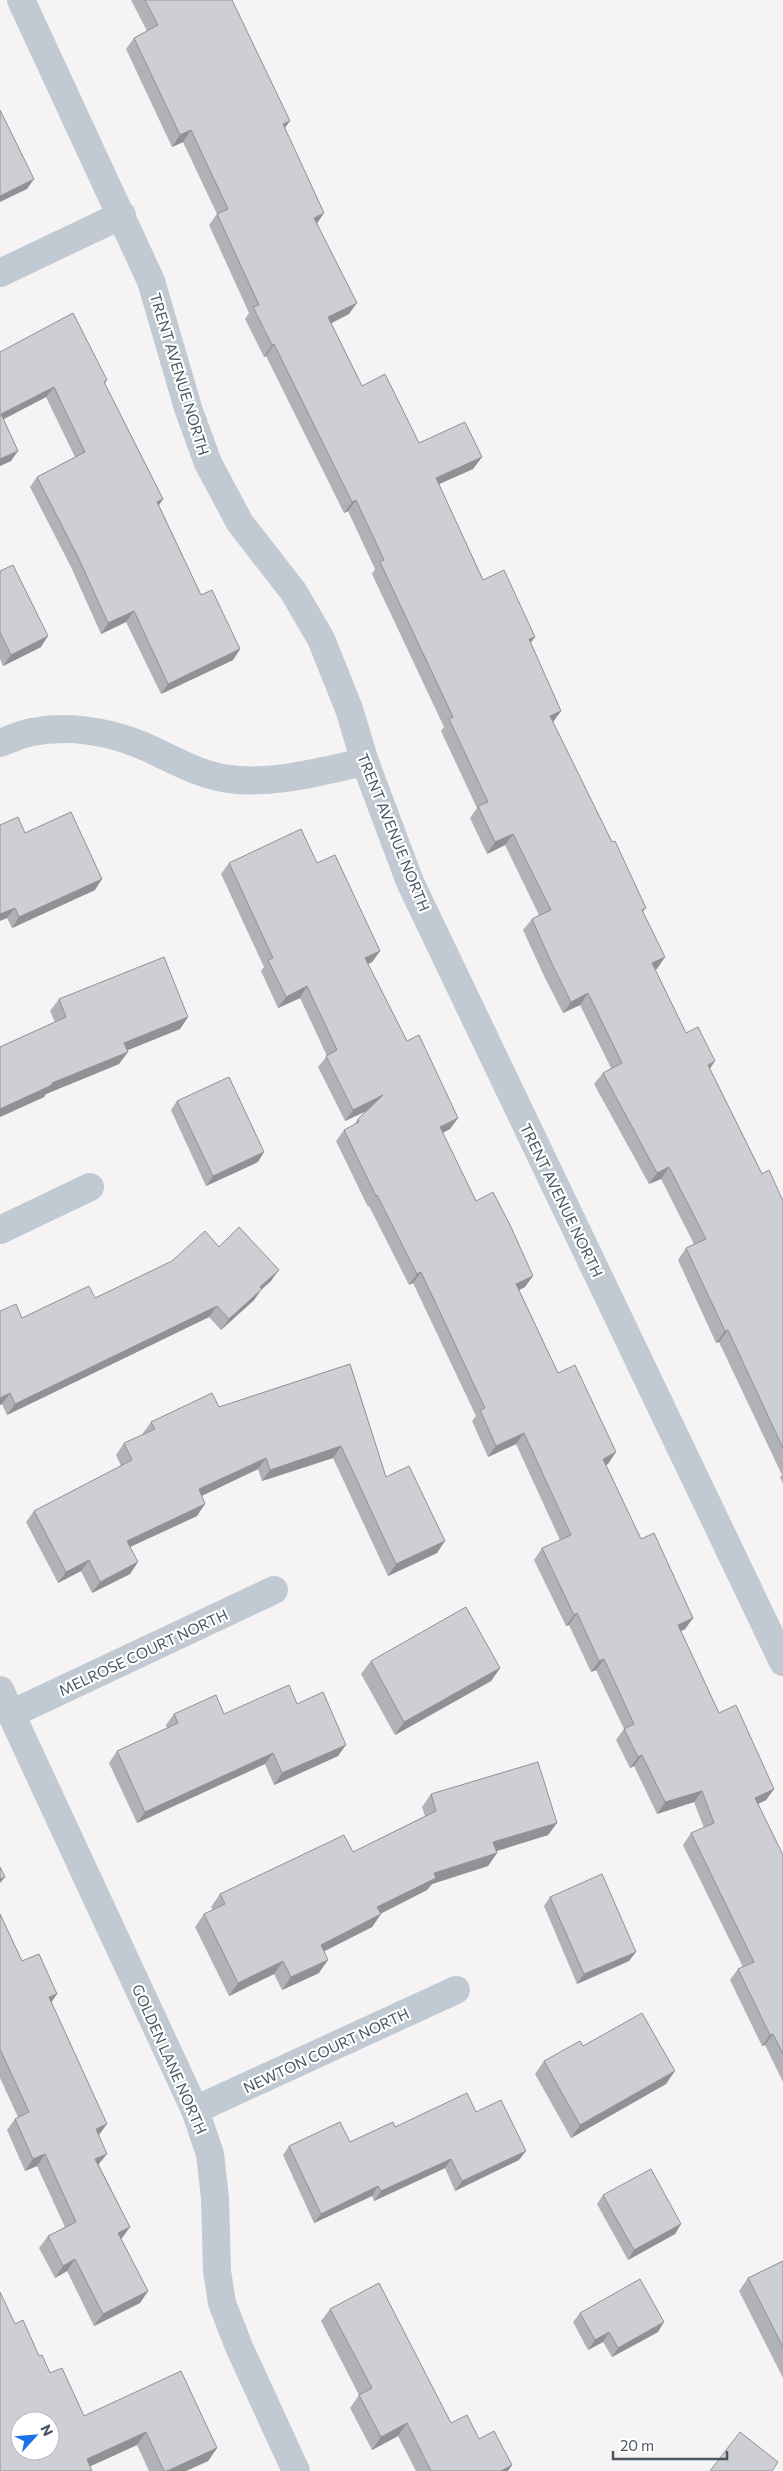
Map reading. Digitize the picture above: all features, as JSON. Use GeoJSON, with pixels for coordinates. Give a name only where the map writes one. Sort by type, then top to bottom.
{"type":"FeatureCollection","features":[{"type":"Feature","properties":{"kind":"street","name":"TRENT AVENUE NORTH"},"geometry":{"type":"LineString","coordinates":[[21,0],[151,281],[188,408],[208,464],[240,523],[293,591],[321,639],[349,709],[365,762],[410,882],[783,1662]]}},
{"type":"Feature","properties":{"kind":"street"},"geometry":{"type":"LineString","coordinates":[[0,273],[122,215]]}},
{"type":"Feature","properties":{"kind":"street"},"geometry":{"type":"LineString","coordinates":[[0,743],[31,732],[71,728],[108,734],[140,744],[196,770],[228,779],[262,780],[365,762]]}},
{"type":"Feature","properties":{"kind":"street"},"geometry":{"type":"LineString","coordinates":[[0,1230],[90,1187]]}},
{"type":"Feature","properties":{"kind":"street","name":"MELROSE COURT NORTH"},"geometry":{"type":"LineString","coordinates":[[6,1702],[274,1590]]}},
{"type":"Feature","properties":{"kind":"street","name":"GOLDEN LANE NORTH"},"geometry":{"type":"LineString","coordinates":[[6,1702],[195,2110],[210,2154],[215,2198],[217,2271],[222,2303],[239,2347],[296,2471]]}},
{"type":"Feature","properties":{"kind":"street","name":"NEWTON COURT NORTH"},"geometry":{"type":"LineString","coordinates":[[195,2110],[456,1990]]}},
{"type":"Feature","properties":{"kind":"building"},"geometry":{"type":"Polygon","coordinates":[[[145,0],[232,0],[290,121],[283,124],[324,213],[314,218],[357,303],[328,317],[362,386],[385,374],[419,443],[465,422],[482,457],[436,478],[483,580],[504,570],[535,637],[529,639],[561,711],[550,716],[612,842],[615,841],[646,908],[642,910],[665,957],[652,963],[686,1033],[698,1027],[715,1061],[708,1065],[762,1174],[769,1170],[783,1201],[783,1448],[728,1330],[725,1331],[686,1248],[706,1239],[669,1167],[657,1173],[603,1073],[622,1063],[588,993],[571,1002],[553,966],[532,919],[551,910],[513,834],[495,842],[478,806],[488,802],[449,719],[453,717],[380,562],[384,560],[356,500],[352,502],[274,344],[272,345],[253,307],[259,305],[217,214],[228,209],[191,130],[180,135],[134,38],[158,25],[145,0]]]}},
{"type":"Feature","properties":{"kind":"building"},"geometry":{"type":"Polygon","coordinates":[[[0,110],[34,179],[0,196],[0,110]]]}},
{"type":"Feature","properties":{"kind":"building"},"geometry":{"type":"Polygon","coordinates":[[[73,313],[107,380],[104,382],[163,499],[157,502],[201,595],[212,590],[240,649],[168,684],[134,611],[108,623],[78,557],[37,477],[85,452],[54,387],[1,414],[18,451],[0,459],[0,352],[73,313]]]}},
{"type":"Feature","properties":{"kind":"building"},"geometry":{"type":"Polygon","coordinates":[[[13,565],[48,636],[11,655],[0,632],[0,571],[13,565]]]}},
{"type":"Feature","properties":{"kind":"building"},"geometry":{"type":"Polygon","coordinates":[[[71,812],[102,879],[19,917],[15,908],[0,914],[0,825],[18,817],[25,833],[71,812]]]}},
{"type":"Feature","properties":{"kind":"building"},"geometry":{"type":"Polygon","coordinates":[[[301,829],[317,863],[335,855],[380,951],[365,958],[407,1041],[419,1035],[458,1118],[440,1127],[476,1201],[493,1192],[511,1227],[533,1276],[516,1284],[558,1373],[575,1365],[616,1452],[603,1459],[641,1539],[654,1533],[693,1618],[678,1625],[719,1713],[736,1705],[774,1789],[755,1798],[783,1855],[783,2054],[773,2034],[770,2035],[738,1969],[754,1962],[691,1833],[714,1823],[702,1791],[665,1802],[642,1755],[638,1757],[624,1729],[634,1724],[604,1659],[599,1661],[577,1613],[574,1615],[542,1548],[571,1535],[524,1433],[496,1446],[480,1410],[485,1408],[421,1272],[417,1274],[344,1130],[359,1122],[358,1119],[383,1095],[353,1110],[326,1056],[337,1050],[307,986],[286,997],[268,960],[273,958],[229,863],[301,829]]]}},
{"type":"Feature","properties":{"kind":"building"},"geometry":{"type":"Polygon","coordinates":[[[164,957],[188,1017],[124,1043],[128,1052],[52,1083],[52,1085],[0,1109],[0,1047],[66,1017],[59,999],[164,957]]]}},
{"type":"Feature","properties":{"kind":"building"},"geometry":{"type":"Polygon","coordinates":[[[229,1077],[264,1152],[213,1176],[177,1101],[229,1077]]]}},
{"type":"Feature","properties":{"kind":"building"},"geometry":{"type":"Polygon","coordinates":[[[239,1227],[279,1270],[260,1287],[262,1289],[229,1319],[217,1306],[15,1404],[10,1393],[0,1398],[0,1311],[16,1304],[22,1318],[89,1286],[95,1298],[172,1261],[205,1231],[219,1247],[239,1227]]]}},
{"type":"Feature","properties":{"kind":"building"},"geometry":{"type":"Polygon","coordinates":[[[350,1364],[386,1477],[409,1466],[445,1541],[396,1564],[341,1446],[270,1470],[266,1458],[199,1489],[205,1504],[127,1541],[138,1562],[100,1582],[89,1560],[66,1572],[34,1511],[132,1460],[124,1443],[155,1429],[151,1422],[212,1393],[219,1407],[350,1364]]]}},
{"type":"Feature","properties":{"kind":"building"},"geometry":{"type":"Polygon","coordinates":[[[466,1607],[500,1668],[404,1722],[371,1661],[466,1607]]]}},
{"type":"Feature","properties":{"kind":"building"},"geometry":{"type":"Polygon","coordinates":[[[289,1685],[297,1704],[323,1692],[346,1745],[282,1773],[273,1753],[145,1812],[117,1751],[178,1723],[174,1714],[216,1695],[224,1714],[289,1685]]]}},
{"type":"Feature","properties":{"kind":"building"},"geometry":{"type":"Polygon","coordinates":[[[538,1762],[557,1823],[493,1842],[497,1853],[434,1873],[436,1878],[377,1907],[381,1914],[321,1945],[328,1960],[291,1977],[283,1961],[238,1983],[204,1914],[225,1904],[220,1894],[344,1835],[353,1852],[436,1811],[431,1794],[538,1762]]]}},
{"type":"Feature","properties":{"kind":"building"},"geometry":{"type":"Polygon","coordinates":[[[0,1867],[5,1877],[0,1879],[0,1867]]]}},
{"type":"Feature","properties":{"kind":"building"},"geometry":{"type":"Polygon","coordinates":[[[602,1874],[636,1952],[584,1974],[550,1897],[602,1874]]]}},
{"type":"Feature","properties":{"kind":"building"},"geometry":{"type":"Polygon","coordinates":[[[0,1914],[22,1961],[39,1954],[57,1994],[49,1997],[107,2124],[96,2129],[107,2154],[95,2159],[130,2227],[118,2233],[148,2291],[103,2314],[75,2259],[63,2266],[48,2236],[76,2222],[45,2154],[33,2159],[15,2119],[29,2112],[0,2049],[0,1914]]]}},
{"type":"Feature","properties":{"kind":"building"},"geometry":{"type":"Polygon","coordinates":[[[642,2013],[675,2071],[580,2125],[544,2061],[580,2041],[583,2046],[642,2013]]]}},
{"type":"Feature","properties":{"kind":"building"},"geometry":{"type":"Polygon","coordinates":[[[467,2093],[476,2112],[501,2100],[526,2151],[462,2181],[451,2159],[381,2191],[378,2186],[321,2214],[289,2146],[340,2122],[350,2142],[393,2122],[395,2127],[467,2093]]]}},
{"type":"Feature","properties":{"kind":"building"},"geometry":{"type":"Polygon","coordinates":[[[651,2169],[681,2224],[634,2250],[603,2195],[651,2169]]]}},
{"type":"Feature","properties":{"kind":"building"},"geometry":{"type":"Polygon","coordinates":[[[783,2261],[783,2347],[748,2278],[783,2261]]]}},
{"type":"Feature","properties":{"kind":"building"},"geometry":{"type":"Polygon","coordinates":[[[640,2279],[664,2322],[618,2348],[609,2332],[595,2340],[580,2313],[640,2279]]]}},
{"type":"Feature","properties":{"kind":"building"},"geometry":{"type":"Polygon","coordinates":[[[379,2283],[451,2423],[467,2415],[479,2439],[494,2431],[512,2465],[501,2471],[431,2471],[407,2423],[381,2437],[359,2395],[372,2388],[330,2309],[379,2283]]]}},
{"type":"Feature","properties":{"kind":"building"},"geometry":{"type":"Polygon","coordinates":[[[0,2292],[15,2324],[23,2320],[39,2356],[42,2355],[50,2373],[62,2368],[84,2416],[181,2371],[217,2448],[164,2471],[146,2432],[87,2459],[92,2471],[0,2471],[0,2292]]]}},
{"type":"Feature","properties":{"kind":"building"},"geometry":{"type":"Polygon","coordinates":[[[740,2432],[778,2462],[772,2471],[710,2471],[740,2432]]]}}]}
